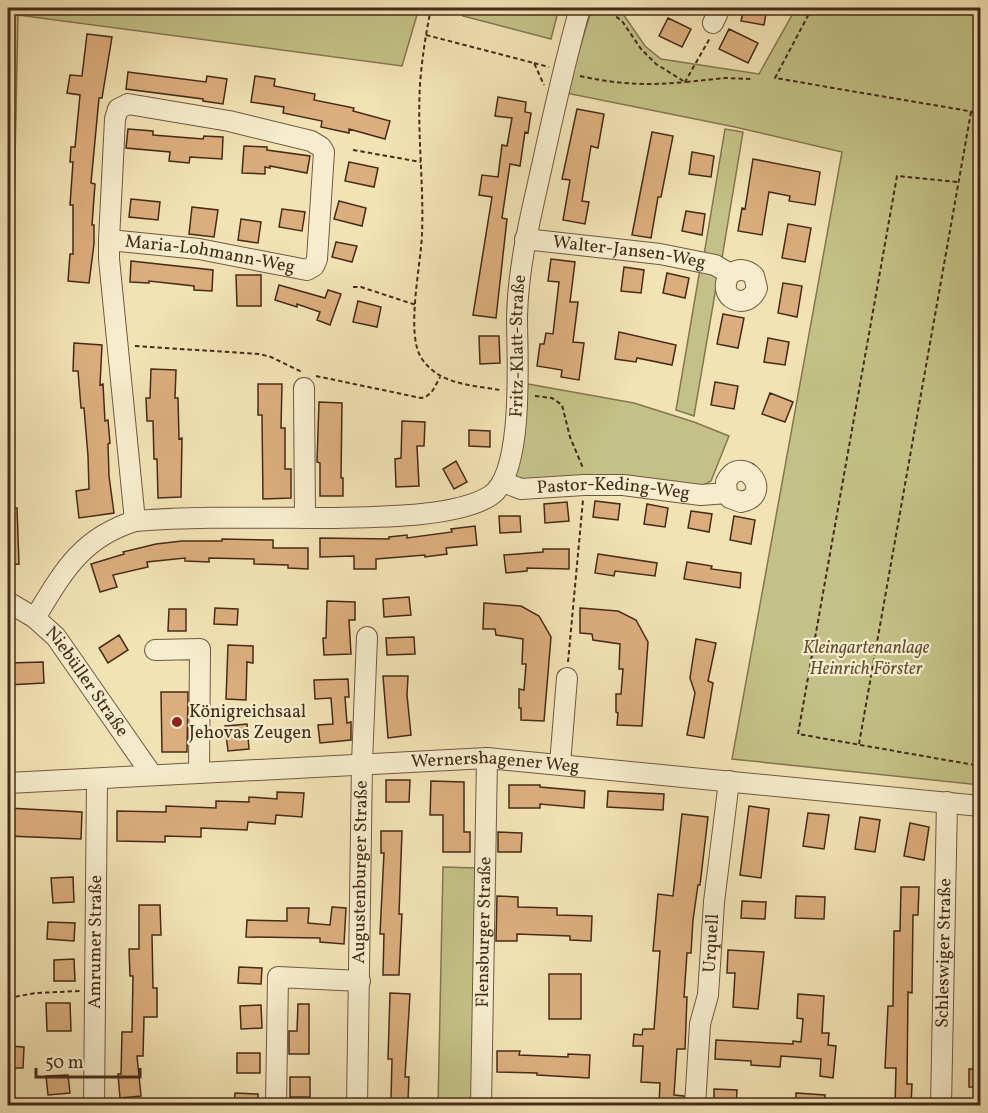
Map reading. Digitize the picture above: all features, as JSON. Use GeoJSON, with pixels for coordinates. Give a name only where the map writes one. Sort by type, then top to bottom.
{"type":"FeatureCollection","features":[{"type":"Feature","properties":{"kind":"street","name":"Fritz-Klatt-Straße"},"geometry":{"type":"LineString","coordinates":[[503,482],[519,393],[517,316],[525,239],[562,71],[580,8]]}},
{"type":"Feature","properties":{"kind":"street","name":"Maria-Lohmann-Weg"},"geometry":{"type":"LineString","coordinates":[[109,240],[199,249],[303,270],[310,269],[317,259],[324,152],[321,147],[311,141],[229,121],[128,104],[118,109],[115,120],[109,240],[109,260],[135,521]]}},
{"type":"Feature","properties":{"kind":"street","name":"Walter-Jansen-Weg"},"geometry":{"type":"LineString","coordinates":[[525,239],[660,254],[715,265],[730,274]]}},
{"type":"Feature","properties":{"kind":"street"},"geometry":{"type":"LineString","coordinates":[[304,388],[305,518]]}},
{"type":"Feature","properties":{"kind":"street"},"geometry":{"type":"LineString","coordinates":[[35,618],[64,570],[78,554],[107,532],[135,521],[382,517],[434,512],[479,501],[497,490],[503,482]]}},
{"type":"Feature","properties":{"kind":"street","name":"Pastor-Keding-Weg"},"geometry":{"type":"LineString","coordinates":[[503,482],[521,489],[623,485],[701,495],[727,493]]}},
{"type":"Feature","properties":{"kind":"street","name":"Niebüller Straße"},"geometry":{"type":"LineString","coordinates":[[8,602],[35,618],[56,637],[152,775]]}},
{"type":"Feature","properties":{"kind":"street","name":"Augustenburger Straße"},"geometry":{"type":"LineString","coordinates":[[357,1106],[362,763],[367,637]]}},
{"type":"Feature","properties":{"kind":"street"},"geometry":{"type":"LineString","coordinates":[[155,650],[200,649],[199,772]]}},
{"type":"Feature","properties":{"kind":"street"},"geometry":{"type":"LineString","coordinates":[[560,764],[567,678]]}},
{"type":"Feature","properties":{"kind":"street","name":"Wernershagener Weg"},"geometry":{"type":"LineString","coordinates":[[8,783],[487,758],[981,806]]}},
{"type":"Feature","properties":{"kind":"street","name":"Flensburger Straße"},"geometry":{"type":"LineString","coordinates":[[481,1106],[487,758]]}},
{"type":"Feature","properties":{"kind":"street","name":"Amrumer Straße"},"geometry":{"type":"LineString","coordinates":[[94,1106],[97,778]]}},
{"type":"Feature","properties":{"kind":"street","name":"Urquell"},"geometry":{"type":"LineString","coordinates":[[695,1106],[700,1024],[708,995],[714,902],[729,781]]}},
{"type":"Feature","properties":{"kind":"street","name":"Schleswiger Straße"},"geometry":{"type":"LineString","coordinates":[[940,1106],[947,802]]}},
{"type":"Feature","properties":{"kind":"street","name":"Augustenburger Straße"},"geometry":{"type":"LineString","coordinates":[[276,1106],[278,977],[360,981]]}},
{"type":"Feature","properties":{"kind":"path"},"geometry":{"type":"LineString","coordinates":[[431,8],[420,85],[422,235],[414,332],[416,349],[423,360],[440,377],[552,398],[562,405],[570,437],[583,464],[584,485],[567,678]]}},
{"type":"Feature","properties":{"kind":"path"},"geometry":{"type":"LineString","coordinates":[[604,8],[621,21],[641,49],[656,64],[685,82]]}},
{"type":"Feature","properties":{"kind":"path"},"geometry":{"type":"LineString","coordinates":[[812,8],[776,78],[981,113]]}},
{"type":"Feature","properties":{"kind":"path"},"geometry":{"type":"LineString","coordinates":[[975,8],[981,9]]}},
{"type":"Feature","properties":{"kind":"path"},"geometry":{"type":"LineString","coordinates":[[685,82],[713,33],[716,15]]}},
{"type":"Feature","properties":{"kind":"path"},"geometry":{"type":"LineString","coordinates":[[426,35],[602,81],[656,86],[725,78],[751,79]]}},
{"type":"Feature","properties":{"kind":"path"},"geometry":{"type":"LineString","coordinates":[[534,63],[554,109]]}},
{"type":"Feature","properties":{"kind":"path"},"geometry":{"type":"LineString","coordinates":[[858,745],[971,112]]}},
{"type":"Feature","properties":{"kind":"path"},"geometry":{"type":"LineString","coordinates":[[353,150],[422,162]]}},
{"type":"Feature","properties":{"kind":"path"},"geometry":{"type":"LineString","coordinates":[[957,182],[897,176],[798,734],[981,766]]}},
{"type":"Feature","properties":{"kind":"path"},"geometry":{"type":"LineString","coordinates":[[353,287],[361,287],[416,306]]}},
{"type":"Feature","properties":{"kind":"path"},"geometry":{"type":"LineString","coordinates":[[117,344],[259,354],[272,357],[308,375],[421,398],[428,397],[440,377]]}},
{"type":"Feature","properties":{"kind":"path"},"geometry":{"type":"LineString","coordinates":[[975,765],[981,730]]}},
{"type":"Feature","properties":{"kind":"path"},"geometry":{"type":"LineString","coordinates":[[8,999],[36,993],[94,990]]}},
{"type":"Feature","properties":{"kind":"green space"},"geometry":{"type":"Polygon","coordinates":[[[8,8],[419,8],[402,66],[18,15],[14,210],[8,210],[8,8]]]}},
{"type":"Feature","properties":{"kind":"green space"},"geometry":{"type":"Polygon","coordinates":[[[465,8],[559,8],[551,39],[463,16],[465,8]]]}},
{"type":"Feature","properties":{"kind":"green space","name":"Kleingartenanlage Heinrich Förster"},"geometry":{"type":"Polygon","coordinates":[[[592,8],[619,8],[645,46],[661,59],[759,74],[796,8],[980,8],[980,785],[732,759],[842,152],[735,127],[566,93],[592,8]]]}},
{"type":"Feature","properties":{"kind":"green space"},"geometry":{"type":"Polygon","coordinates":[[[725,129],[743,132],[722,258],[704,255],[725,129]]]}},
{"type":"Feature","properties":{"kind":"green space"},"geometry":{"type":"Polygon","coordinates":[[[700,269],[718,276],[694,416],[676,410],[700,269]]]}},
{"type":"Feature","properties":{"kind":"green space"},"geometry":{"type":"Polygon","coordinates":[[[528,384],[634,403],[729,436],[711,481],[696,489],[512,480],[528,384]]]}},
{"type":"Feature","properties":{"kind":"green space"},"geometry":{"type":"Polygon","coordinates":[[[443,867],[478,868],[474,1105],[438,1106],[443,867]]]}},
{"type":"Feature","properties":{"kind":"building"},"geometry":{"type":"Polygon","coordinates":[[[744,8],[767,8],[764,25],[741,21],[744,8]]]}},
{"type":"Feature","properties":{"kind":"building"},"geometry":{"type":"Polygon","coordinates":[[[668,18],[691,29],[682,47],[659,36],[668,18]]]}},
{"type":"Feature","properties":{"kind":"building"},"geometry":{"type":"Polygon","coordinates":[[[729,29],[758,43],[748,63],[719,49],[729,29]]]}},
{"type":"Feature","properties":{"kind":"building"},"geometry":{"type":"Polygon","coordinates":[[[87,34],[112,37],[102,98],[99,98],[91,183],[95,184],[92,225],[94,225],[94,244],[89,283],[68,281],[70,254],[73,254],[73,205],[70,205],[73,162],[70,162],[71,147],[75,147],[80,95],[67,93],[70,75],[82,76],[87,34]]]}},
{"type":"Feature","properties":{"kind":"building"},"geometry":{"type":"Polygon","coordinates":[[[128,72],[206,82],[207,76],[227,79],[223,104],[203,101],[203,99],[126,89],[128,72]]]}},
{"type":"Feature","properties":{"kind":"building"},"geometry":{"type":"Polygon","coordinates":[[[255,76],[275,79],[274,86],[315,94],[314,100],[354,108],[353,111],[390,121],[385,139],[349,129],[349,133],[321,127],[322,121],[283,113],[284,107],[251,102],[255,76]]]}},
{"type":"Feature","properties":{"kind":"building"},"geometry":{"type":"Polygon","coordinates":[[[498,97],[526,102],[525,112],[531,113],[528,133],[525,132],[520,166],[510,164],[502,218],[507,219],[496,318],[473,315],[492,197],[479,195],[482,175],[498,177],[502,145],[507,146],[512,118],[495,116],[498,97]]]}},
{"type":"Feature","properties":{"kind":"building"},"geometry":{"type":"Polygon","coordinates":[[[577,109],[604,114],[598,148],[591,146],[582,201],[589,202],[585,224],[563,220],[570,180],[562,179],[577,109]]]}},
{"type":"Feature","properties":{"kind":"building"},"geometry":{"type":"Polygon","coordinates":[[[128,129],[153,131],[153,135],[203,139],[204,136],[223,137],[222,159],[190,157],[189,163],[169,161],[170,152],[126,148],[128,129]]]}},
{"type":"Feature","properties":{"kind":"building"},"geometry":{"type":"Polygon","coordinates":[[[652,132],[673,136],[661,197],[658,197],[651,238],[632,235],[652,132]]]}},
{"type":"Feature","properties":{"kind":"building"},"geometry":{"type":"Polygon","coordinates":[[[244,146],[267,147],[267,150],[310,156],[307,173],[270,166],[270,168],[265,167],[265,174],[242,173],[244,146]]]}},
{"type":"Feature","properties":{"kind":"building"},"geometry":{"type":"Polygon","coordinates":[[[692,152],[714,156],[711,177],[689,174],[692,152]]]}},
{"type":"Feature","properties":{"kind":"building"},"geometry":{"type":"Polygon","coordinates":[[[753,159],[820,172],[815,205],[789,201],[790,196],[769,192],[762,235],[738,231],[742,208],[745,209],[753,159]]]}},
{"type":"Feature","properties":{"kind":"building"},"geometry":{"type":"Polygon","coordinates":[[[349,162],[378,168],[374,187],[345,181],[349,162]]]}},
{"type":"Feature","properties":{"kind":"building"},"geometry":{"type":"Polygon","coordinates":[[[131,199],[160,202],[158,220],[129,217],[131,199]]]}},
{"type":"Feature","properties":{"kind":"building"},"geometry":{"type":"Polygon","coordinates":[[[339,201],[366,208],[362,226],[334,219],[339,201]]]}},
{"type":"Feature","properties":{"kind":"building"},"geometry":{"type":"Polygon","coordinates":[[[192,207],[218,210],[214,237],[189,234],[192,207]]]}},
{"type":"Feature","properties":{"kind":"building"},"geometry":{"type":"Polygon","coordinates":[[[282,209],[305,212],[302,231],[279,227],[282,209]]]}},
{"type":"Feature","properties":{"kind":"building"},"geometry":{"type":"Polygon","coordinates":[[[686,211],[705,214],[702,235],[682,231],[686,211]]]}},
{"type":"Feature","properties":{"kind":"building"},"geometry":{"type":"Polygon","coordinates":[[[241,219],[261,222],[258,243],[238,240],[241,219]]]}},
{"type":"Feature","properties":{"kind":"building"},"geometry":{"type":"Polygon","coordinates":[[[788,224],[811,228],[805,262],[782,258],[788,224]]]}},
{"type":"Feature","properties":{"kind":"building"},"geometry":{"type":"Polygon","coordinates":[[[336,242],[357,246],[352,262],[332,257],[336,242]]]}},
{"type":"Feature","properties":{"kind":"building"},"geometry":{"type":"Polygon","coordinates":[[[551,259],[575,262],[570,302],[578,302],[573,342],[584,343],[579,380],[561,377],[562,370],[537,366],[540,344],[544,344],[546,333],[553,334],[559,282],[548,281],[551,259]]]}},
{"type":"Feature","properties":{"kind":"building"},"geometry":{"type":"Polygon","coordinates":[[[131,261],[213,270],[212,291],[194,290],[194,286],[149,281],[149,283],[130,282],[131,261]]]}},
{"type":"Feature","properties":{"kind":"building"},"geometry":{"type":"Polygon","coordinates":[[[624,267],[644,270],[641,293],[621,291],[624,267]]]}},
{"type":"Feature","properties":{"kind":"building"},"geometry":{"type":"Polygon","coordinates":[[[667,273],[689,278],[685,298],[663,293],[667,273]]]}},
{"type":"Feature","properties":{"kind":"building"},"geometry":{"type":"Polygon","coordinates":[[[236,275],[261,275],[261,306],[237,306],[236,275]]]}},
{"type":"Feature","properties":{"kind":"building"},"geometry":{"type":"Polygon","coordinates":[[[783,283],[802,286],[797,317],[778,313],[783,283]]]}},
{"type":"Feature","properties":{"kind":"building"},"geometry":{"type":"Polygon","coordinates":[[[279,285],[325,298],[328,290],[341,294],[330,325],[317,320],[320,312],[297,304],[297,307],[275,300],[279,285]]]}},
{"type":"Feature","properties":{"kind":"building"},"geometry":{"type":"Polygon","coordinates":[[[358,301],[381,307],[377,327],[353,322],[358,301]]]}},
{"type":"Feature","properties":{"kind":"building"},"geometry":{"type":"Polygon","coordinates":[[[723,314],[744,318],[738,348],[717,344],[723,314]]]}},
{"type":"Feature","properties":{"kind":"building"},"geometry":{"type":"Polygon","coordinates":[[[619,332],[676,345],[672,365],[637,358],[636,362],[615,359],[619,332]]]}},
{"type":"Feature","properties":{"kind":"building"},"geometry":{"type":"Polygon","coordinates":[[[479,336],[499,336],[500,363],[480,364],[479,336]]]}},
{"type":"Feature","properties":{"kind":"building"},"geometry":{"type":"Polygon","coordinates":[[[768,338],[789,342],[785,365],[764,362],[768,338]]]}},
{"type":"Feature","properties":{"kind":"building"},"geometry":{"type":"Polygon","coordinates":[[[74,343],[102,345],[100,385],[103,384],[105,421],[108,420],[109,476],[114,513],[79,518],[76,491],[89,489],[84,408],[81,408],[78,371],[73,371],[74,343]]]}},
{"type":"Feature","properties":{"kind":"building"},"geometry":{"type":"Polygon","coordinates":[[[151,369],[176,370],[175,398],[178,398],[179,439],[182,438],[181,497],[158,498],[153,421],[147,421],[146,398],[150,398],[151,369]]]}},
{"type":"Feature","properties":{"kind":"building"},"geometry":{"type":"Polygon","coordinates":[[[715,382],[738,386],[734,409],[711,405],[715,382]]]}},
{"type":"Feature","properties":{"kind":"building"},"geometry":{"type":"Polygon","coordinates":[[[258,384],[282,384],[281,428],[285,428],[285,469],[291,469],[291,498],[263,499],[262,415],[258,415],[258,384]]]}},
{"type":"Feature","properties":{"kind":"building"},"geometry":{"type":"Polygon","coordinates":[[[770,393],[793,402],[785,422],[762,414],[770,393]]]}},
{"type":"Feature","properties":{"kind":"building"},"geometry":{"type":"Polygon","coordinates":[[[319,402],[342,403],[341,478],[343,478],[343,496],[320,496],[320,463],[317,462],[319,402]]]}},
{"type":"Feature","properties":{"kind":"building"},"geometry":{"type":"Polygon","coordinates":[[[402,421],[425,422],[424,446],[417,446],[419,486],[396,487],[395,459],[401,458],[402,421]]]}},
{"type":"Feature","properties":{"kind":"building"},"geometry":{"type":"Polygon","coordinates":[[[469,430],[490,431],[490,447],[469,446],[469,430]]]}},
{"type":"Feature","properties":{"kind":"building"},"geometry":{"type":"Polygon","coordinates":[[[456,461],[467,482],[454,489],[443,469],[456,461]]]}},
{"type":"Feature","properties":{"kind":"building"},"geometry":{"type":"Polygon","coordinates":[[[595,501],[620,504],[618,520],[593,517],[595,501]]]}},
{"type":"Feature","properties":{"kind":"building"},"geometry":{"type":"Polygon","coordinates":[[[567,502],[569,521],[545,523],[544,504],[567,502]]]}},
{"type":"Feature","properties":{"kind":"building"},"geometry":{"type":"Polygon","coordinates":[[[647,504],[668,508],[665,527],[644,524],[647,504]]]}},
{"type":"Feature","properties":{"kind":"building"},"geometry":{"type":"Polygon","coordinates":[[[8,508],[17,508],[19,564],[8,565],[8,508]]]}},
{"type":"Feature","properties":{"kind":"building"},"geometry":{"type":"Polygon","coordinates":[[[691,511],[712,514],[709,532],[688,528],[691,511]]]}},
{"type":"Feature","properties":{"kind":"building"},"geometry":{"type":"Polygon","coordinates":[[[499,516],[520,516],[521,532],[500,533],[499,516]]]}},
{"type":"Feature","properties":{"kind":"building"},"geometry":{"type":"Polygon","coordinates":[[[734,516],[755,520],[751,544],[730,540],[734,516]]]}},
{"type":"Feature","properties":{"kind":"building"},"geometry":{"type":"Polygon","coordinates":[[[475,526],[477,545],[446,548],[447,554],[376,559],[376,569],[354,569],[354,556],[320,557],[320,538],[389,539],[389,537],[407,535],[407,538],[452,532],[451,529],[475,526]]]}},
{"type":"Feature","properties":{"kind":"building"},"geometry":{"type":"Polygon","coordinates":[[[222,539],[273,540],[273,548],[308,548],[308,569],[288,568],[288,565],[254,564],[254,559],[209,558],[209,562],[185,561],[185,558],[147,562],[148,567],[113,575],[117,587],[100,592],[91,564],[124,554],[123,552],[156,544],[182,541],[222,541],[222,539]]]}},
{"type":"Feature","properties":{"kind":"building"},"geometry":{"type":"Polygon","coordinates":[[[543,549],[569,549],[569,569],[527,568],[527,571],[506,573],[504,555],[543,552],[543,549]]]}},
{"type":"Feature","properties":{"kind":"building"},"geometry":{"type":"Polygon","coordinates":[[[598,554],[657,563],[655,576],[615,571],[614,576],[595,573],[598,554]]]}},
{"type":"Feature","properties":{"kind":"building"},"geometry":{"type":"Polygon","coordinates":[[[687,562],[712,566],[711,569],[741,573],[740,588],[684,579],[687,562]]]}},
{"type":"Feature","properties":{"kind":"building"},"geometry":{"type":"Polygon","coordinates":[[[409,597],[411,615],[384,617],[383,599],[409,597]]]}},
{"type":"Feature","properties":{"kind":"building"},"geometry":{"type":"Polygon","coordinates":[[[327,601],[355,602],[355,620],[349,620],[351,654],[324,655],[323,638],[326,638],[327,601]]]}},
{"type":"Feature","properties":{"kind":"building"},"geometry":{"type":"Polygon","coordinates":[[[484,603],[521,606],[539,616],[551,637],[544,721],[521,720],[519,689],[524,690],[526,664],[522,664],[523,639],[496,635],[495,629],[483,629],[484,603]]]}},
{"type":"Feature","properties":{"kind":"building"},"geometry":{"type":"Polygon","coordinates":[[[215,608],[238,609],[237,625],[214,624],[215,608]]]}},
{"type":"Feature","properties":{"kind":"building"},"geometry":{"type":"Polygon","coordinates":[[[580,608],[618,611],[636,620],[648,642],[642,726],[617,725],[616,694],[621,694],[623,669],[619,669],[620,644],[593,640],[592,634],[580,633],[580,608]]]}},
{"type":"Feature","properties":{"kind":"building"},"geometry":{"type":"Polygon","coordinates":[[[169,609],[186,609],[186,631],[168,631],[169,609]]]}},
{"type":"Feature","properties":{"kind":"building"},"geometry":{"type":"Polygon","coordinates":[[[119,635],[128,650],[108,663],[99,648],[119,635]]]}},
{"type":"Feature","properties":{"kind":"building"},"geometry":{"type":"Polygon","coordinates":[[[414,637],[415,654],[387,655],[386,638],[414,637]]]}},
{"type":"Feature","properties":{"kind":"building"},"geometry":{"type":"Polygon","coordinates":[[[696,639],[716,643],[708,681],[713,683],[704,738],[687,735],[695,693],[690,678],[696,639]]]}},
{"type":"Feature","properties":{"kind":"building"},"geometry":{"type":"Polygon","coordinates":[[[228,645],[253,646],[253,663],[247,662],[246,700],[226,699],[228,645]]]}},
{"type":"Feature","properties":{"kind":"building"},"geometry":{"type":"Polygon","coordinates":[[[43,662],[44,683],[8,685],[8,663],[43,662]]]}},
{"type":"Feature","properties":{"kind":"building"},"geometry":{"type":"Polygon","coordinates":[[[383,676],[408,676],[407,695],[411,735],[388,738],[383,676]]]}},
{"type":"Feature","properties":{"kind":"building"},"geometry":{"type":"Polygon","coordinates":[[[348,679],[349,697],[345,697],[347,723],[351,722],[351,740],[320,743],[318,725],[333,724],[331,698],[315,699],[314,680],[348,679]]]}},
{"type":"Feature","properties":{"kind":"building","name":"Königreichsaal Jehovas Zeugen"},"geometry":{"type":"Polygon","coordinates":[[[161,692],[188,692],[187,752],[162,752],[161,692]]]}},
{"type":"Feature","properties":{"kind":"building"},"geometry":{"type":"Polygon","coordinates":[[[247,724],[249,749],[228,751],[225,726],[247,724]]]}},
{"type":"Feature","properties":{"kind":"building"},"geometry":{"type":"Polygon","coordinates":[[[386,780],[410,780],[409,802],[386,802],[386,780]]]}},
{"type":"Feature","properties":{"kind":"building"},"geometry":{"type":"Polygon","coordinates":[[[431,781],[464,782],[464,832],[470,832],[470,852],[443,852],[443,815],[430,815],[431,781]]]}},
{"type":"Feature","properties":{"kind":"building"},"geometry":{"type":"Polygon","coordinates":[[[509,785],[540,785],[540,787],[585,791],[584,808],[540,804],[540,808],[509,808],[509,785]]]}},
{"type":"Feature","properties":{"kind":"building"},"geometry":{"type":"Polygon","coordinates":[[[608,791],[664,794],[663,810],[607,807],[608,791]]]}},
{"type":"Feature","properties":{"kind":"building"},"geometry":{"type":"Polygon","coordinates":[[[277,792],[304,793],[302,817],[276,815],[275,824],[248,822],[247,830],[201,828],[201,837],[165,836],[165,842],[117,841],[117,811],[166,812],[166,806],[216,808],[216,801],[249,802],[249,797],[277,799],[277,792]]]}},
{"type":"Feature","properties":{"kind":"building"},"geometry":{"type":"Polygon","coordinates":[[[749,806],[769,809],[761,878],[740,875],[749,806]]]}},
{"type":"Feature","properties":{"kind":"building"},"geometry":{"type":"Polygon","coordinates":[[[8,808],[82,812],[81,839],[8,836],[8,808]]]}},
{"type":"Feature","properties":{"kind":"building"},"geometry":{"type":"Polygon","coordinates":[[[808,813],[829,815],[824,849],[803,846],[808,813]]]}},
{"type":"Feature","properties":{"kind":"building"},"geometry":{"type":"Polygon","coordinates":[[[682,814],[708,817],[700,885],[698,885],[693,920],[691,953],[687,953],[684,997],[687,997],[685,1049],[677,1049],[674,1095],[684,1096],[683,1106],[659,1106],[660,1083],[641,1082],[643,1046],[633,1046],[634,1034],[642,1035],[643,1029],[654,1029],[660,951],[653,951],[658,894],[673,896],[682,814]]]}},
{"type":"Feature","properties":{"kind":"building"},"geometry":{"type":"Polygon","coordinates":[[[860,817],[880,820],[875,852],[855,849],[860,817]]]}},
{"type":"Feature","properties":{"kind":"building"},"geometry":{"type":"Polygon","coordinates":[[[910,823],[929,827],[924,860],[904,856],[910,823]]]}},
{"type":"Feature","properties":{"kind":"building"},"geometry":{"type":"Polygon","coordinates":[[[381,831],[402,831],[399,975],[383,975],[384,934],[380,934],[384,853],[381,853],[381,831]]]}},
{"type":"Feature","properties":{"kind":"building"},"geometry":{"type":"Polygon","coordinates":[[[498,832],[522,833],[521,852],[498,852],[498,832]]]}},
{"type":"Feature","properties":{"kind":"building"},"geometry":{"type":"Polygon","coordinates":[[[73,877],[74,902],[53,903],[51,878],[73,877]]]}},
{"type":"Feature","properties":{"kind":"building"},"geometry":{"type":"Polygon","coordinates":[[[901,887],[919,887],[918,915],[913,915],[912,993],[908,992],[907,1084],[912,1084],[911,1106],[895,1106],[896,1068],[885,1068],[888,1006],[893,1006],[894,931],[900,931],[901,887]]]}},
{"type":"Feature","properties":{"kind":"building"},"geometry":{"type":"Polygon","coordinates":[[[497,896],[518,897],[518,907],[557,908],[557,915],[592,916],[591,941],[570,940],[570,936],[517,934],[517,941],[496,941],[497,896]]]}},
{"type":"Feature","properties":{"kind":"building"},"geometry":{"type":"Polygon","coordinates":[[[796,896],[825,897],[824,919],[795,918],[796,896]]]}},
{"type":"Feature","properties":{"kind":"building"},"geometry":{"type":"Polygon","coordinates":[[[742,901],[766,902],[765,919],[741,918],[742,901]]]}},
{"type":"Feature","properties":{"kind":"building"},"geometry":{"type":"Polygon","coordinates":[[[139,905],[160,905],[161,935],[152,935],[153,988],[157,988],[157,1017],[144,1017],[143,1056],[137,1056],[141,1096],[120,1098],[118,1074],[121,1074],[122,1032],[132,1032],[133,976],[130,976],[129,949],[139,949],[139,905]]]}},
{"type":"Feature","properties":{"kind":"building"},"geometry":{"type":"Polygon","coordinates":[[[332,907],[346,908],[344,944],[320,942],[320,938],[246,937],[247,920],[287,921],[287,908],[309,908],[308,923],[330,925],[332,907]]]}},
{"type":"Feature","properties":{"kind":"building"},"geometry":{"type":"Polygon","coordinates":[[[48,922],[75,923],[74,941],[47,939],[48,922]]]}},
{"type":"Feature","properties":{"kind":"building"},"geometry":{"type":"Polygon","coordinates":[[[728,950],[764,952],[758,1009],[733,1007],[735,973],[727,973],[728,950]]]}},
{"type":"Feature","properties":{"kind":"building"},"geometry":{"type":"Polygon","coordinates":[[[74,959],[75,981],[54,981],[54,960],[74,959]]]}},
{"type":"Feature","properties":{"kind":"building"},"geometry":{"type":"Polygon","coordinates":[[[239,967],[262,968],[261,984],[238,983],[239,967]]]}},
{"type":"Feature","properties":{"kind":"building"},"geometry":{"type":"Polygon","coordinates":[[[549,974],[581,974],[581,1019],[549,1019],[549,974]]]}},
{"type":"Feature","properties":{"kind":"building"},"geometry":{"type":"Polygon","coordinates":[[[390,993],[410,994],[405,1077],[409,1077],[408,1100],[391,1099],[392,1059],[388,1059],[390,993]]]}},
{"type":"Feature","properties":{"kind":"building"},"geometry":{"type":"Polygon","coordinates":[[[798,994],[824,996],[822,1033],[829,1033],[828,1045],[836,1046],[833,1078],[820,1076],[821,1059],[781,1056],[780,1067],[751,1065],[751,1061],[715,1059],[716,1040],[793,1044],[793,1041],[801,1042],[803,1019],[797,1018],[798,994]]]}},
{"type":"Feature","properties":{"kind":"building"},"geometry":{"type":"Polygon","coordinates":[[[46,1003],[70,1003],[71,1031],[47,1031],[46,1003]]]}},
{"type":"Feature","properties":{"kind":"building"},"geometry":{"type":"Polygon","coordinates":[[[298,1004],[309,1004],[309,1054],[289,1054],[289,1031],[297,1031],[298,1004]]]}},
{"type":"Feature","properties":{"kind":"building"},"geometry":{"type":"Polygon","coordinates":[[[261,1005],[262,1028],[241,1029],[240,1006],[261,1005]]]}},
{"type":"Feature","properties":{"kind":"building"},"geometry":{"type":"Polygon","coordinates":[[[9,1046],[24,1047],[23,1068],[8,1068],[9,1046]]]}},
{"type":"Feature","properties":{"kind":"building"},"geometry":{"type":"Polygon","coordinates":[[[497,1051],[520,1051],[519,1055],[568,1057],[568,1054],[590,1055],[589,1078],[497,1072],[497,1051]]]}},
{"type":"Feature","properties":{"kind":"building"},"geometry":{"type":"Polygon","coordinates":[[[237,1053],[260,1053],[260,1073],[237,1073],[237,1053]]]}},
{"type":"Feature","properties":{"kind":"building"},"geometry":{"type":"Polygon","coordinates":[[[969,1069],[981,1069],[981,1087],[969,1087],[969,1069]]]}},
{"type":"Feature","properties":{"kind":"building"},"geometry":{"type":"Polygon","coordinates":[[[68,1075],[70,1093],[48,1095],[46,1076],[68,1075]]]}},
{"type":"Feature","properties":{"kind":"building"},"geometry":{"type":"Polygon","coordinates":[[[290,1077],[310,1077],[310,1097],[290,1097],[290,1077]]]}},
{"type":"Feature","properties":{"kind":"building"},"geometry":{"type":"Polygon","coordinates":[[[714,1089],[737,1090],[736,1106],[714,1106],[714,1089]]]}},
{"type":"Feature","properties":{"kind":"building"},"geometry":{"type":"Polygon","coordinates":[[[235,1093],[258,1094],[258,1106],[234,1106],[235,1093]]]}},
{"type":"Feature","properties":{"kind":"building"},"geometry":{"type":"Polygon","coordinates":[[[796,1093],[825,1095],[825,1106],[796,1106],[796,1093]]]}},
{"type":"Feature","properties":{"kind":"place","name":"Königreichsaal Jehovas Zeugen"},"geometry":{"type":"Point","coordinates":[177,722]}}]}
